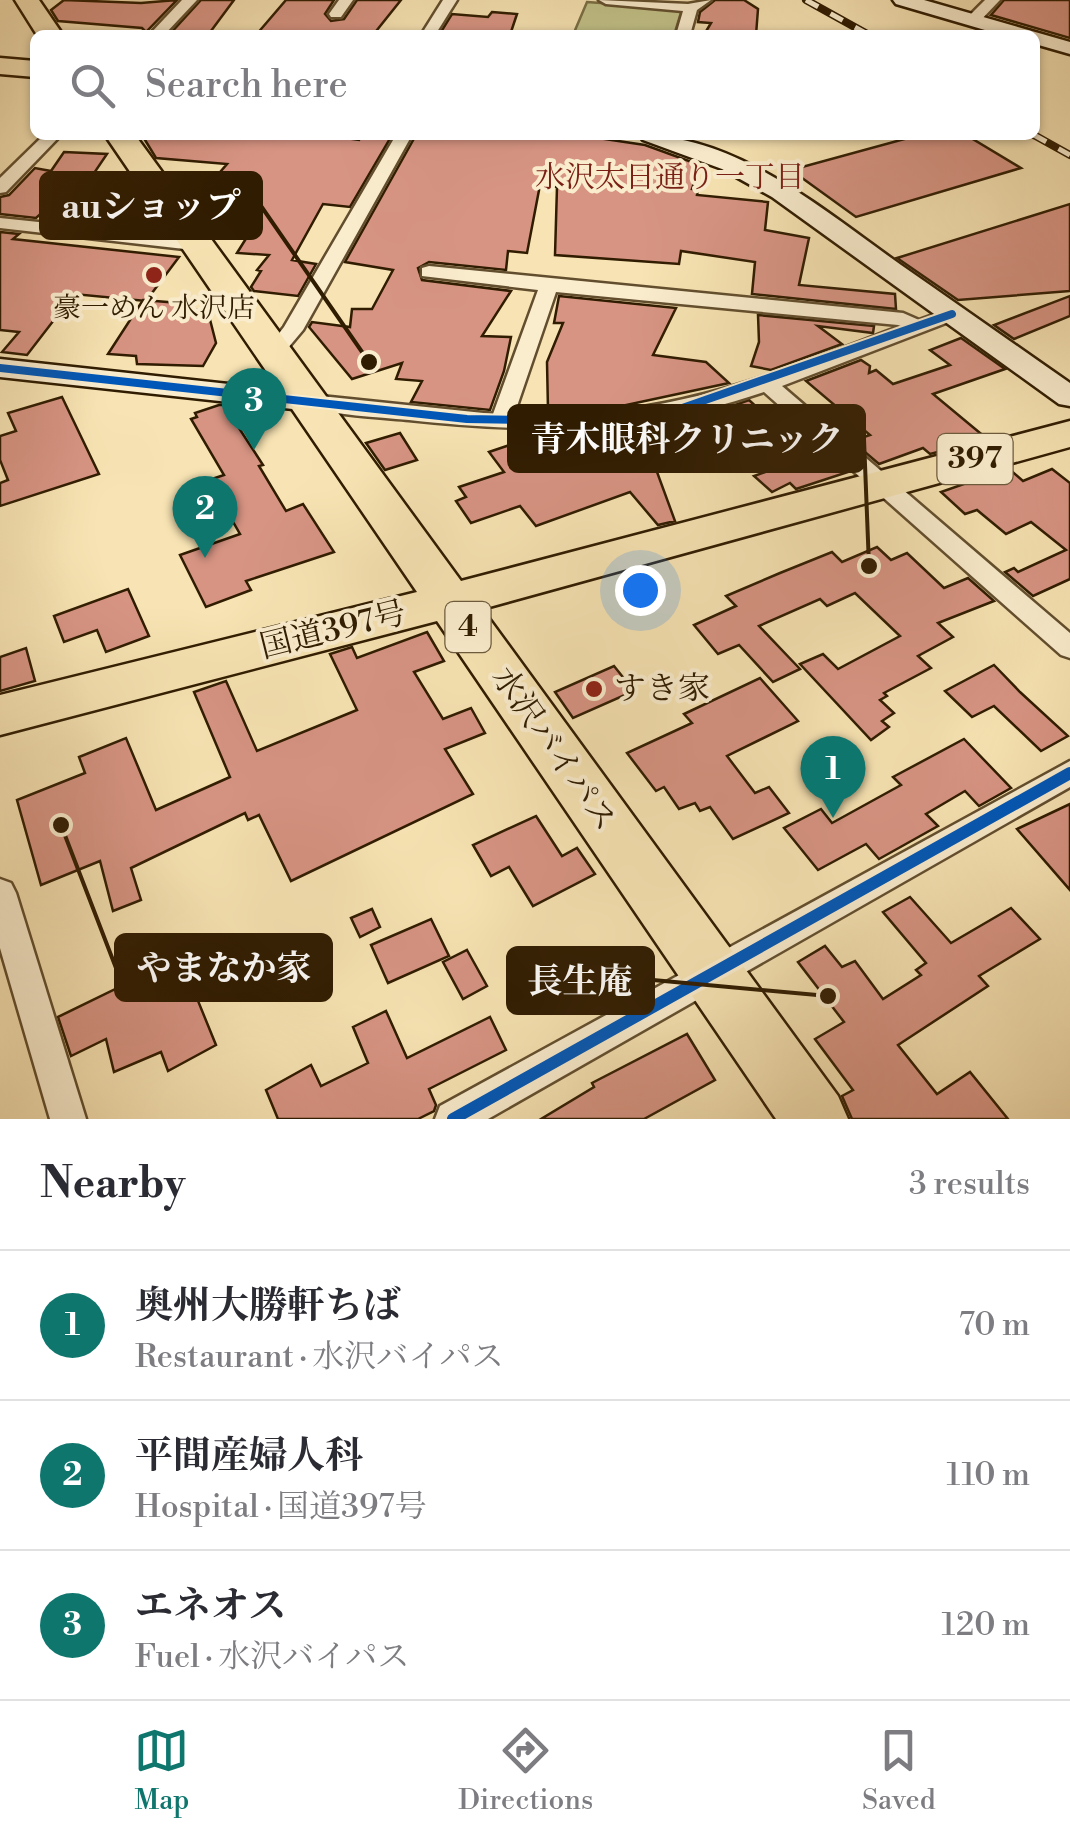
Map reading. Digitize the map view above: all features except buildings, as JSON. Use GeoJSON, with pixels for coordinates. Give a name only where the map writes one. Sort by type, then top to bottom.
{"type":"FeatureCollection","features":[{"type":"Feature","properties":{"kind":"highway"},"geometry":{"type":"LineString","coordinates":[[27,0],[47,30]]}},
{"type":"Feature","properties":{"kind":"highway"},"geometry":{"type":"LineString","coordinates":[[0,66],[30,69]]}},
{"type":"Feature","properties":{"kind":"highway","name":"水沢バイパス"},"geometry":{"type":"LineString","coordinates":[[124,140],[276,350],[815,1119]]}},
{"type":"Feature","properties":{"kind":"highway","name":"国道397号"},"geometry":{"type":"LineString","coordinates":[[0,715],[450,601],[1070,434]]}},
{"type":"Feature","properties":{"kind":"street"},"geometry":{"type":"LineString","coordinates":[[161,30],[190,0]]}},
{"type":"Feature","properties":{"kind":"street"},"geometry":{"type":"LineString","coordinates":[[336,14],[346,0]]}},
{"type":"Feature","properties":{"kind":"street"},"geometry":{"type":"LineString","coordinates":[[431,30],[450,0]]}},
{"type":"Feature","properties":{"kind":"street"},"geometry":{"type":"LineString","coordinates":[[606,0],[697,4],[685,30]]}},
{"type":"Feature","properties":{"kind":"street"},"geometry":{"type":"LineString","coordinates":[[903,0],[1007,30]]}},
{"type":"Feature","properties":{"kind":"street"},"geometry":{"type":"LineString","coordinates":[[973,20],[993,0]]}},
{"type":"Feature","properties":{"kind":"street"},"geometry":{"type":"LineString","coordinates":[[1040,39],[1070,48]]}},
{"type":"Feature","properties":{"kind":"street"},"geometry":{"type":"LineString","coordinates":[[0,188],[48,140]]}},
{"type":"Feature","properties":{"kind":"street"},"geometry":{"type":"LineString","coordinates":[[276,350],[293,330],[401,140]]}},
{"type":"Feature","properties":{"kind":"street"},"geometry":{"type":"LineString","coordinates":[[668,140],[730,164],[781,192],[1070,397]]}},
{"type":"Feature","properties":{"kind":"street"},"geometry":{"type":"LineString","coordinates":[[0,162],[25,164]]}},
{"type":"Feature","properties":{"kind":"street"},"geometry":{"type":"LineString","coordinates":[[0,224],[202,246]]}},
{"type":"Feature","properties":{"kind":"street"},"geometry":{"type":"LineString","coordinates":[[429,272],[903,319],[917,327]]}},
{"type":"Feature","properties":{"kind":"street"},"geometry":{"type":"LineString","coordinates":[[502,420],[549,285]]}},
{"type":"Feature","properties":{"kind":"street"},"geometry":{"type":"LineString","coordinates":[[0,368],[502,420],[586,421],[668,413],[952,314]]}},
{"type":"Feature","properties":{"kind":"street"},"geometry":{"type":"LineString","coordinates":[[765,382],[1070,648]]}},
{"type":"Feature","properties":{"kind":"street"},"geometry":{"type":"LineString","coordinates":[[453,1119],[1070,773]]}},
{"type":"Feature","properties":{"kind":"street"},"geometry":{"type":"LineString","coordinates":[[0,893],[68,1119]]}},
{"type":"Feature","properties":{"kind":"green space"},"geometry":{"type":"Polygon","coordinates":[[[587,2],[682,9],[676,30],[575,30],[587,2]]]}},
{"type":"Feature","properties":{"kind":"railway"},"geometry":{"type":"LineString","coordinates":[[806,0],[860,30]]}},
{"type":"Feature","properties":{"kind":"railway"},"geometry":{"type":"LineString","coordinates":[[1040,138],[1070,155]]}},
{"type":"Feature","properties":{"kind":"cycle path"},"geometry":{"type":"LineString","coordinates":[[0,368],[467,419],[587,421],[668,413],[952,314]]}},
{"type":"Feature","properties":{"kind":"cycle path"},"geometry":{"type":"LineString","coordinates":[[453,1119],[1070,773]]}},
{"type":"Feature","properties":{"kind":"place","name":"豪一めん 水沢店"},"geometry":{"type":"Point","coordinates":[154,275]}},
{"type":"Feature","properties":{"kind":"place","name":"auショップ"},"geometry":{"type":"Point","coordinates":[369,362]}},
{"type":"Feature","properties":{"kind":"place","name":"エネオス"},"geometry":{"type":"Point","coordinates":[254,450]}},
{"type":"Feature","properties":{"kind":"place","name":"平間産婦人科"},"geometry":{"type":"Point","coordinates":[205,558]}},
{"type":"Feature","properties":{"kind":"place","name":"青木眼科クリニック"},"geometry":{"type":"Point","coordinates":[869,566]}},
{"type":"Feature","properties":{"kind":"place","name":"すき家"},"geometry":{"type":"Point","coordinates":[594,689]}},
{"type":"Feature","properties":{"kind":"place","name":"奥州大勝軒ちば"},"geometry":{"type":"Point","coordinates":[833,818]}},
{"type":"Feature","properties":{"kind":"place","name":"やまなか家"},"geometry":{"type":"Point","coordinates":[61,825]}},
{"type":"Feature","properties":{"kind":"place","name":"長生庵"},"geometry":{"type":"Point","coordinates":[828,996]}},
{"type":"Feature","properties":{"kind":"district","name":"水沢太日通り一丁目"},"geometry":{"type":"Point","coordinates":[670,178]}}]}
